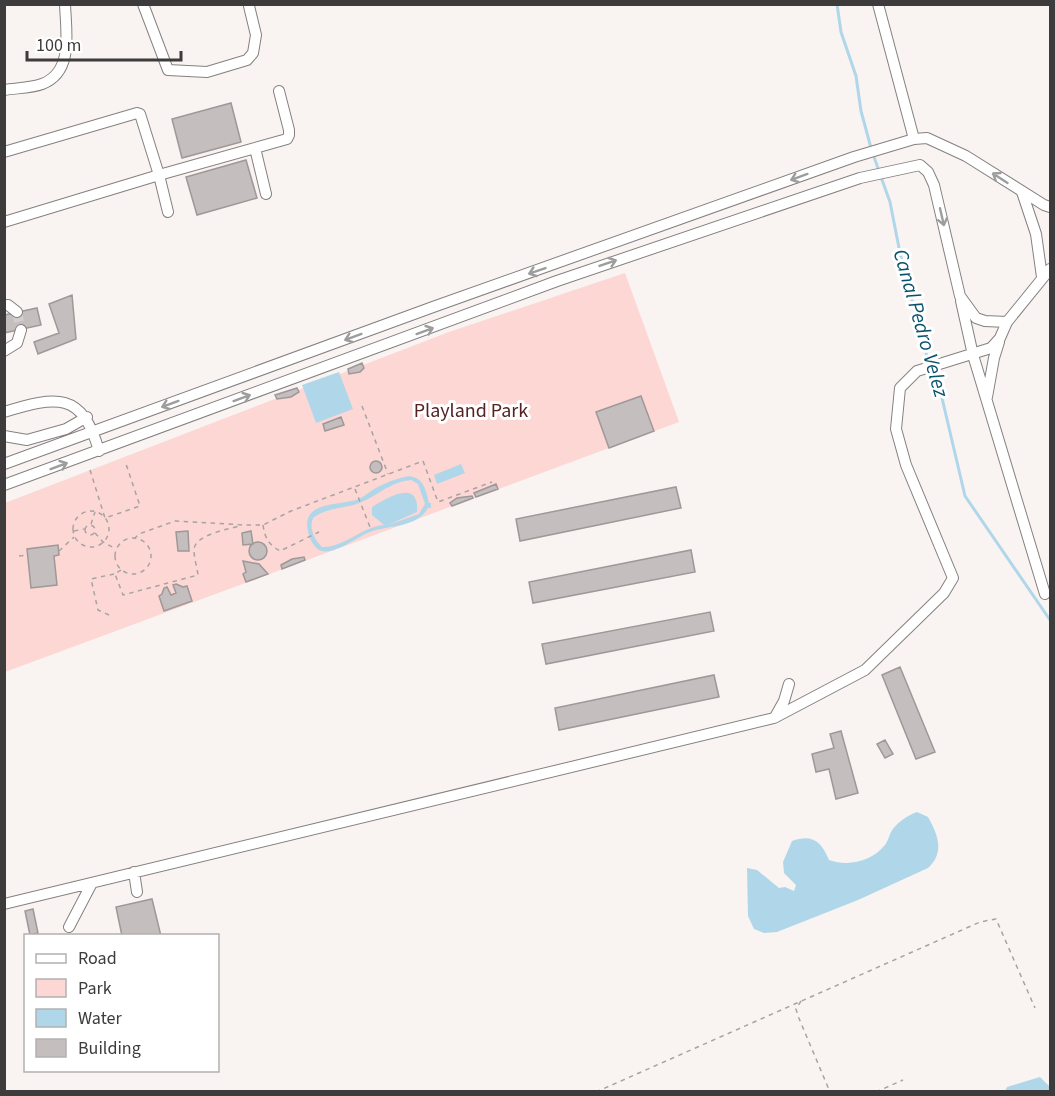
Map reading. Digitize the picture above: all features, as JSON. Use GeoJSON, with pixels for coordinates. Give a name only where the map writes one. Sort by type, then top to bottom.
{"type":"FeatureCollection","features":[{"type":"Feature","properties":{"kind":"street"},"geometry":{"type":"LineString","coordinates":[[4,90],[41,84],[53,77],[61,68],[66,55],[65,4]]}},
{"type":"Feature","properties":{"kind":"street"},"geometry":{"type":"LineString","coordinates":[[143,4],[168,70],[207,72],[247,60],[253,53],[256,35],[249,6]]}},
{"type":"Feature","properties":{"kind":"street"},"geometry":{"type":"LineString","coordinates":[[878,4],[914,139]]}},
{"type":"Feature","properties":{"kind":"street"},"geometry":{"type":"LineString","coordinates":[[4,222],[286,139],[289,135],[279,91]]}},
{"type":"Feature","properties":{"kind":"street"},"geometry":{"type":"LineString","coordinates":[[4,152],[140,114],[168,212]]}},
{"type":"Feature","properties":{"kind":"street"},"geometry":{"type":"LineString","coordinates":[[4,464],[433,307],[854,157],[914,139],[927,138],[966,156],[1050,207]]}},
{"type":"Feature","properties":{"kind":"street"},"geometry":{"type":"LineString","coordinates":[[255,148],[266,194]]}},
{"type":"Feature","properties":{"kind":"street"},"geometry":{"type":"LineString","coordinates":[[6,488],[99,451],[557,281],[860,178],[920,165],[928,172],[934,185],[972,355],[1045,594]]}},
{"type":"Feature","properties":{"kind":"street"},"geometry":{"type":"LineString","coordinates":[[987,400],[994,358],[1007,322],[1046,273],[1022,192]]}},
{"type":"Feature","properties":{"kind":"street"},"geometry":{"type":"LineString","coordinates":[[734,200],[730,210],[731,216],[738,220]]}},
{"type":"Feature","properties":{"kind":"street"},"geometry":{"type":"LineString","coordinates":[[705,210],[710,218],[710,229]]}},
{"type":"Feature","properties":{"kind":"street"},"geometry":{"type":"LineString","coordinates":[[960,296],[976,318],[985,321],[1007,322]]}},
{"type":"Feature","properties":{"kind":"street"},"geometry":{"type":"LineString","coordinates":[[4,305],[8,305],[17,312]]}},
{"type":"Feature","properties":{"kind":"street"},"geometry":{"type":"LineString","coordinates":[[4,351],[17,343],[21,330]]}},
{"type":"Feature","properties":{"kind":"street"},"geometry":{"type":"LineString","coordinates":[[4,904],[774,718],[865,670],[944,593],[953,578],[906,465],[896,429],[900,388],[917,371],[991,348],[1000,338]]}},
{"type":"Feature","properties":{"kind":"street"},"geometry":{"type":"LineString","coordinates":[[4,412],[39,401],[59,402],[77,408],[87,417],[99,451]]}},
{"type":"Feature","properties":{"kind":"street"},"geometry":{"type":"LineString","coordinates":[[4,436],[27,440],[66,429],[87,417]]}},
{"type":"Feature","properties":{"kind":"street"},"geometry":{"type":"LineString","coordinates":[[774,718],[784,701],[789,684]]}},
{"type":"Feature","properties":{"kind":"street"},"geometry":{"type":"LineString","coordinates":[[134,872],[137,892]]}},
{"type":"Feature","properties":{"kind":"street"},"geometry":{"type":"LineString","coordinates":[[69,927],[92,883]]}},
{"type":"Feature","properties":{"kind":"path"},"geometry":{"type":"LineString","coordinates":[[362,406],[388,475]]}},
{"type":"Feature","properties":{"kind":"path"},"geometry":{"type":"LineString","coordinates":[[90,470],[105,518],[109,533],[99,545],[87,547],[78,541],[73,531],[79,516],[95,512],[105,518],[140,506],[125,461]]}},
{"type":"Feature","properties":{"kind":"path"},"geometry":{"type":"LineString","coordinates":[[134,539],[144,543],[150,552],[149,563],[137,574],[121,570],[115,561],[116,549],[124,541],[176,521],[263,525],[291,511],[423,462],[438,502],[492,482]]}},
{"type":"Feature","properties":{"kind":"path"},"geometry":{"type":"LineString","coordinates":[[355,488],[370,527]]}},
{"type":"Feature","properties":{"kind":"path"},"geometry":{"type":"LineString","coordinates":[[73,531],[85,529],[90,525],[95,512]]}},
{"type":"Feature","properties":{"kind":"path"},"geometry":{"type":"LineString","coordinates":[[90,525],[95,527],[94,533]]}},
{"type":"Feature","properties":{"kind":"path"},"geometry":{"type":"LineString","coordinates":[[115,574],[123,595],[198,575],[194,549],[196,542],[206,536],[244,525]]}},
{"type":"Feature","properties":{"kind":"path"},"geometry":{"type":"LineString","coordinates":[[263,525],[265,537],[271,546],[280,551],[319,531]]}},
{"type":"Feature","properties":{"kind":"path"},"geometry":{"type":"LineString","coordinates":[[85,529],[88,534],[94,533]]}},
{"type":"Feature","properties":{"kind":"path"},"geometry":{"type":"LineString","coordinates":[[94,533],[103,542],[116,549]]}},
{"type":"Feature","properties":{"kind":"path"},"geometry":{"type":"LineString","coordinates":[[59,551],[75,536]]}},
{"type":"Feature","properties":{"kind":"path"},"geometry":{"type":"LineString","coordinates":[[19,556],[27,555]]}},
{"type":"Feature","properties":{"kind":"path"},"geometry":{"type":"LineString","coordinates":[[109,615],[98,610],[91,579],[115,574],[121,570]]}},
{"type":"Feature","properties":{"kind":"path"},"geometry":{"type":"LineString","coordinates":[[596,1092],[980,922],[996,919],[1035,1008]]}},
{"type":"Feature","properties":{"kind":"path"},"geometry":{"type":"LineString","coordinates":[[801,1000],[796,1009],[798,1016],[830,1092]]}},
{"type":"Feature","properties":{"kind":"path"},"geometry":{"type":"LineString","coordinates":[[876,1092],[903,1080]]}},
{"type":"Feature","properties":{"kind":"green space","name":"Playland Park"},"geometry":{"type":"Polygon","coordinates":[[[625,273],[679,422],[5,672],[5,503],[449,332],[625,273]]]}},
{"type":"Feature","properties":{"kind":"water"},"geometry":{"type":"Polygon","coordinates":[[[339,372],[353,409],[316,423],[302,385],[339,372]]]}},
{"type":"Feature","properties":{"kind":"water"},"geometry":{"type":"Polygon","coordinates":[[[461,464],[465,473],[437,484],[434,475],[461,464]]]}},
{"type":"Feature","properties":{"kind":"water"},"geometry":{"type":"Polygon","coordinates":[[[409,476],[421,482],[429,503],[431,503],[431,508],[428,508],[417,519],[410,523],[370,532],[331,551],[319,550],[313,544],[307,521],[316,509],[359,499],[382,485],[409,476]],[[411,480],[404,481],[358,504],[320,513],[312,521],[314,537],[322,547],[331,546],[368,529],[384,525],[372,515],[372,507],[400,493],[413,495],[417,512],[388,525],[419,514],[425,504],[418,484],[411,480]]]}},
{"type":"Feature","properties":{"kind":"water"},"geometry":{"type":"Polygon","coordinates":[[[917,812],[928,817],[937,837],[937,856],[928,868],[858,900],[777,932],[764,933],[754,929],[748,916],[747,868],[757,870],[779,888],[785,887],[794,891],[796,885],[784,873],[783,862],[792,841],[810,839],[823,848],[829,860],[852,863],[867,859],[880,851],[896,826],[906,817],[917,812]]]}},
{"type":"Feature","properties":{"kind":"water"},"geometry":{"type":"Polygon","coordinates":[[[1040,1077],[1050,1087],[1050,1091],[1005,1091],[1007,1087],[1040,1077]]]}},
{"type":"Feature","properties":{"kind":"building"},"geometry":{"type":"Polygon","coordinates":[[[231,103],[241,142],[182,158],[172,119],[231,103]]]}},
{"type":"Feature","properties":{"kind":"building"},"geometry":{"type":"Polygon","coordinates":[[[246,160],[257,198],[197,215],[186,177],[246,160]]]}},
{"type":"Feature","properties":{"kind":"building"},"geometry":{"type":"Polygon","coordinates":[[[72,295],[76,339],[38,354],[34,342],[59,333],[49,304],[72,295]]]}},
{"type":"Feature","properties":{"kind":"building"},"geometry":{"type":"Polygon","coordinates":[[[37,308],[41,325],[4,333],[4,315],[37,308]]]}},
{"type":"Feature","properties":{"kind":"building"},"geometry":{"type":"Polygon","coordinates":[[[362,363],[364,368],[360,372],[349,374],[348,369],[362,363]]]}},
{"type":"Feature","properties":{"kind":"building"},"geometry":{"type":"Polygon","coordinates":[[[297,388],[299,392],[291,397],[277,399],[275,395],[297,388]]]}},
{"type":"Feature","properties":{"kind":"building"},"geometry":{"type":"Polygon","coordinates":[[[641,396],[654,431],[609,448],[596,412],[641,396]]]}},
{"type":"Feature","properties":{"kind":"building"},"geometry":{"type":"Polygon","coordinates":[[[341,417],[344,425],[325,431],[323,424],[341,417]]]}},
{"type":"Feature","properties":{"kind":"building"},"geometry":{"type":"Polygon","coordinates":[[[376,461],[382,467],[376,473],[370,467],[376,461]]]}},
{"type":"Feature","properties":{"kind":"building"},"geometry":{"type":"Polygon","coordinates":[[[496,484],[498,489],[476,497],[474,493],[496,484]]]}},
{"type":"Feature","properties":{"kind":"building"},"geometry":{"type":"Polygon","coordinates":[[[676,487],[681,508],[520,541],[516,519],[676,487]]]}},
{"type":"Feature","properties":{"kind":"building"},"geometry":{"type":"Polygon","coordinates":[[[472,496],[473,498],[452,506],[450,503],[457,498],[472,496]]]}},
{"type":"Feature","properties":{"kind":"building"},"geometry":{"type":"Polygon","coordinates":[[[188,531],[189,551],[178,551],[176,532],[188,531]]]}},
{"type":"Feature","properties":{"kind":"building"},"geometry":{"type":"Polygon","coordinates":[[[251,531],[253,544],[243,545],[242,533],[251,531]]]}},
{"type":"Feature","properties":{"kind":"building"},"geometry":{"type":"Polygon","coordinates":[[[258,542],[264,545],[267,551],[264,557],[258,560],[252,557],[249,551],[252,545],[258,542]]]}},
{"type":"Feature","properties":{"kind":"building"},"geometry":{"type":"Polygon","coordinates":[[[58,545],[59,555],[54,556],[57,585],[31,588],[27,549],[58,545]]]}},
{"type":"Feature","properties":{"kind":"building"},"geometry":{"type":"Polygon","coordinates":[[[691,550],[695,572],[533,603],[529,582],[691,550]]]}},
{"type":"Feature","properties":{"kind":"building"},"geometry":{"type":"Polygon","coordinates":[[[304,557],[305,560],[282,569],[281,565],[292,559],[304,557]]]}},
{"type":"Feature","properties":{"kind":"building"},"geometry":{"type":"Polygon","coordinates":[[[243,561],[259,564],[268,574],[246,582],[243,574],[246,572],[243,561]]]}},
{"type":"Feature","properties":{"kind":"building"},"geometry":{"type":"Polygon","coordinates":[[[173,585],[187,586],[192,601],[164,611],[159,596],[167,587],[171,595],[176,593],[173,585]]]}},
{"type":"Feature","properties":{"kind":"building"},"geometry":{"type":"Polygon","coordinates":[[[710,612],[714,631],[546,664],[542,644],[710,612]]]}},
{"type":"Feature","properties":{"kind":"building"},"geometry":{"type":"Polygon","coordinates":[[[900,667],[935,752],[916,759],[882,675],[900,667]]]}},
{"type":"Feature","properties":{"kind":"building"},"geometry":{"type":"Polygon","coordinates":[[[714,675],[719,697],[559,730],[555,708],[714,675]]]}},
{"type":"Feature","properties":{"kind":"building"},"geometry":{"type":"Polygon","coordinates":[[[841,731],[858,793],[836,799],[829,769],[816,772],[812,754],[834,748],[830,734],[841,731]]]}},
{"type":"Feature","properties":{"kind":"building"},"geometry":{"type":"Polygon","coordinates":[[[885,740],[893,754],[885,758],[877,744],[885,740]]]}},
{"type":"Feature","properties":{"kind":"building"},"geometry":{"type":"Polygon","coordinates":[[[152,899],[161,934],[122,934],[116,907],[152,899]]]}},
{"type":"Feature","properties":{"kind":"building"},"geometry":{"type":"Polygon","coordinates":[[[33,909],[38,933],[30,934],[25,911],[33,909]]]}},
{"type":"Feature","properties":{"kind":"waterway","name":"Canal Pedro Velez"},"geometry":{"type":"LineString","coordinates":[[837,4],[841,32],[856,76],[861,111],[871,148]]}},
{"type":"Feature","properties":{"kind":"waterway","name":"Canal Pedro Velez"},"geometry":{"type":"LineString","coordinates":[[873,154],[879,171]]}},
{"type":"Feature","properties":{"kind":"waterway","name":"Canal Pedro Velez"},"geometry":{"type":"LineString","coordinates":[[881,177],[890,202],[901,258],[925,350],[942,398],[965,496],[1050,620]]}},
{"type":"Feature","properties":{"kind":"tunnel"},"geometry":{"type":"LineString","coordinates":[[17,312],[21,330]]}}]}
